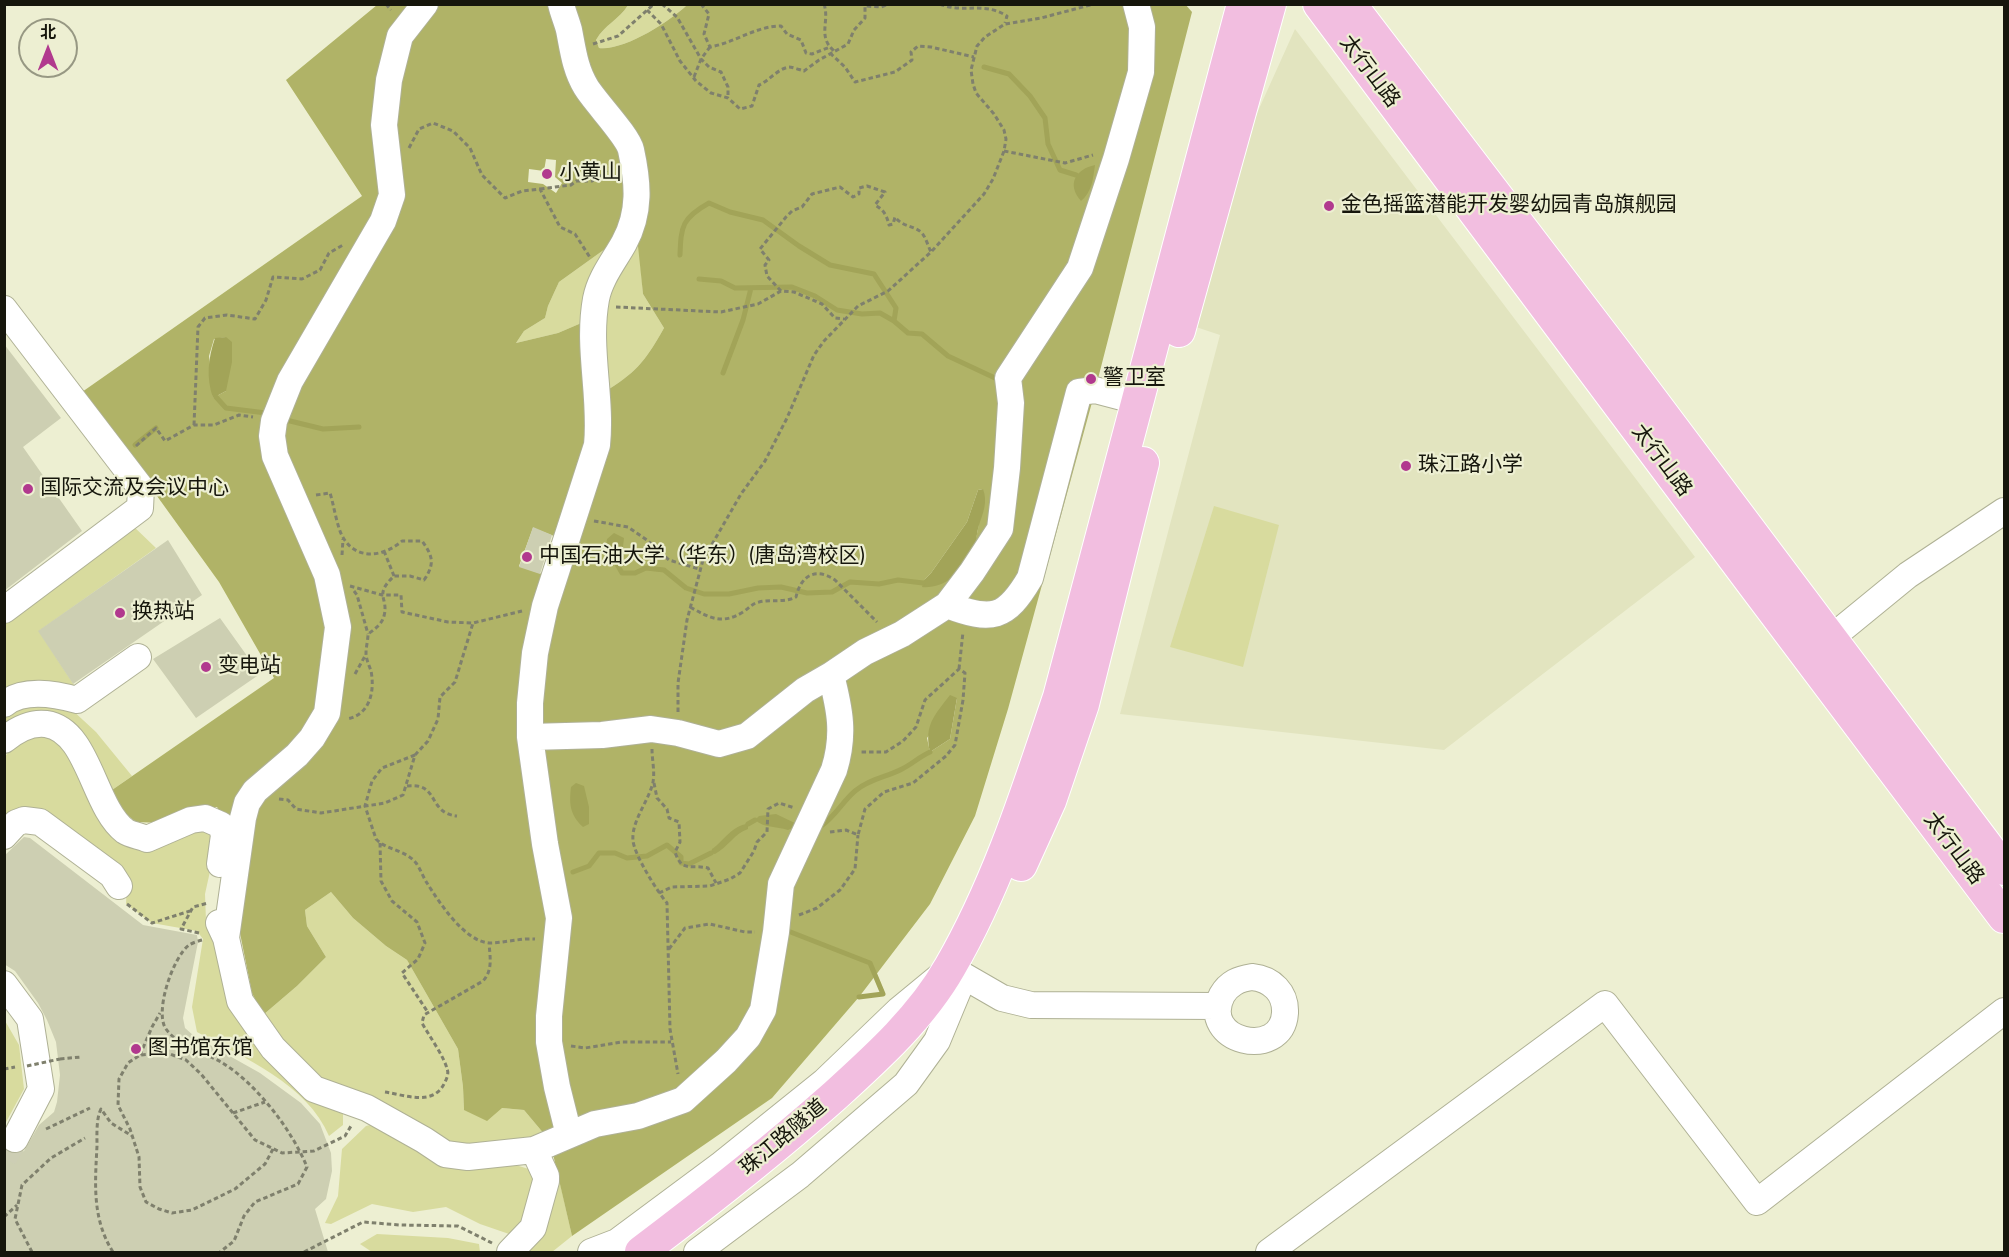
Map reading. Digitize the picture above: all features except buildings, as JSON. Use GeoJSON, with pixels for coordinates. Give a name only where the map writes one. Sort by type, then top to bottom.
{"type":"FeatureCollection","features":[{"type":"Feature","properties":{"kind":"main road"},"geometry":{"type":"LineString","coordinates":[[957,972],[1022,809],[1059,697],[1243,4]]}},
{"type":"Feature","properties":{"kind":"main road"},"geometry":{"type":"LineString","coordinates":[[924,1018],[1009,892],[1050,801],[1083,704],[1141,470],[1229,145],[1270,4]]}},
{"type":"Feature","properties":{"kind":"main road","name":"太行山路"},"geometry":{"type":"LineString","coordinates":[[1319,4],[2004,917]]}},
{"type":"Feature","properties":{"kind":"main road","name":"太行山路"},"geometry":{"type":"LineString","coordinates":[[1350,4],[1618,355],[2004,869]]}},
{"type":"Feature","properties":{"kind":"main road","name":"珠江路隧道"},"geometry":{"type":"LineString","coordinates":[[641,1252],[795,1131],[924,1018]]}},
{"type":"Feature","properties":{"kind":"main road","name":"珠江路隧道"},"geometry":{"type":"LineString","coordinates":[[673,1252],[807,1145],[896,1066],[924,1018]]}},
{"type":"Feature","properties":{"kind":"street"},"geometry":{"type":"LineString","coordinates":[[226,938],[247,803],[255,791],[297,755],[312,738],[327,714],[338,627],[327,575],[275,456],[272,436],[274,421],[290,381],[383,221],[392,195],[384,125],[388,80],[400,36],[425,4]]}},
{"type":"Feature","properties":{"kind":"street"},"geometry":{"type":"LineString","coordinates":[[561,4],[569,30],[572,51],[585,86],[630,146],[638,189],[634,216],[626,240],[599,287],[593,346],[599,425],[597,445],[545,606],[535,653],[530,703],[530,737],[545,844],[559,918],[549,1016],[549,1042],[569,1135]]}},
{"type":"Feature","properties":{"kind":"street"},"geometry":{"type":"LineString","coordinates":[[957,609],[972,572],[1000,529],[1007,468],[1011,403],[1009,384],[1080,268],[1116,159],[1141,72],[1142,27],[1136,4]]}},
{"type":"Feature","properties":{"kind":"street"},"geometry":{"type":"LineString","coordinates":[[4,309],[141,488],[140,508],[4,610]]}},
{"type":"Feature","properties":{"kind":"street"},"geometry":{"type":"LineString","coordinates":[[530,737],[602,735],[651,729],[678,733],[719,744],[747,736],[805,690],[865,652],[902,634],[957,609],[982,616],[1010,607],[1018,599],[1030,578],[1079,392],[1095,390],[1137,401]]}},
{"type":"Feature","properties":{"kind":"street"},"geometry":{"type":"LineString","coordinates":[[1831,638],[1908,575],[2004,511]]}},
{"type":"Feature","properties":{"kind":"street"},"geometry":{"type":"LineString","coordinates":[[4,704],[12,698],[49,692],[77,700],[138,657]]}},
{"type":"Feature","properties":{"kind":"street"},"geometry":{"type":"LineString","coordinates":[[4,740],[15,731],[37,723],[56,725],[67,734],[78,749],[110,813],[126,831],[147,839],[191,820],[206,818],[221,825],[224,835],[214,902],[216,916],[226,938],[240,1001],[273,1048],[315,1089],[365,1107],[445,1154],[468,1157],[534,1150],[595,1124],[638,1116],[683,1100],[726,1061],[748,1037],[764,1010],[781,884],[834,770],[840,750],[842,729],[831,675]]}},
{"type":"Feature","properties":{"kind":"street"},"geometry":{"type":"LineString","coordinates":[[4,836],[16,823],[24,820],[40,822],[112,874],[119,886]]}},
{"type":"Feature","properties":{"kind":"street"},"geometry":{"type":"LineString","coordinates":[[957,972],[1002,998],[1031,1005],[1218,1005]]}},
{"type":"Feature","properties":{"kind":"street"},"geometry":{"type":"LineString","coordinates":[[591,1252],[617,1242],[722,1164],[824,1082],[899,1010],[957,972]]}},
{"type":"Feature","properties":{"kind":"street"},"geometry":{"type":"LineString","coordinates":[[697,1252],[800,1175],[906,1084],[937,1041],[957,972]]}},
{"type":"Feature","properties":{"kind":"street"},"geometry":{"type":"LineString","coordinates":[[4,984],[30,1018],[41,1089],[15,1139]]}},
{"type":"Feature","properties":{"kind":"street"},"geometry":{"type":"LineString","coordinates":[[1269,1252],[1605,1004],[1757,1202],[2004,1011]]}},
{"type":"Feature","properties":{"kind":"street"},"geometry":{"type":"LineString","coordinates":[[510,1252],[533,1228],[546,1181],[546,1176],[534,1150]]}},
{"type":"Feature","properties":{"kind":"path"},"geometry":{"type":"LineString","coordinates":[[572,51],[618,36],[654,4]]}},
{"type":"Feature","properties":{"kind":"path"},"geometry":{"type":"LineString","coordinates":[[662,4],[677,17],[701,59],[709,67],[721,72],[728,87],[728,98]]}},
{"type":"Feature","properties":{"kind":"path"},"geometry":{"type":"LineString","coordinates":[[701,4],[709,14],[704,34],[710,47]]}},
{"type":"Feature","properties":{"kind":"path"},"geometry":{"type":"LineString","coordinates":[[824,4],[827,15],[823,29],[834,51]]}},
{"type":"Feature","properties":{"kind":"path"},"geometry":{"type":"LineString","coordinates":[[647,10],[662,24],[680,61],[694,78],[711,93],[728,98],[740,109],[752,106],[759,86],[767,82],[772,75],[789,67],[804,70],[848,44],[854,30],[865,18],[866,6],[881,7],[889,4]]}},
{"type":"Feature","properties":{"kind":"path"},"geometry":{"type":"LineString","coordinates":[[940,4],[950,8],[985,7],[999,11],[1007,16],[1005,24]]}},
{"type":"Feature","properties":{"kind":"path"},"geometry":{"type":"LineString","coordinates":[[678,733],[678,683],[690,607],[703,560],[736,503],[765,461],[787,418],[814,355],[857,308],[888,291],[931,252],[984,194],[993,179],[1004,151],[1004,130],[976,93],[973,84],[971,70],[977,46],[1005,24],[1041,18],[1094,4]]}},
{"type":"Feature","properties":{"kind":"path"},"geometry":{"type":"LineString","coordinates":[[694,78],[701,59],[710,47],[722,45],[770,26],[781,26],[787,34],[801,40],[806,53],[812,54],[830,47]]}},
{"type":"Feature","properties":{"kind":"path"},"geometry":{"type":"LineString","coordinates":[[830,53],[845,67],[855,82],[895,72],[912,60],[911,52],[918,46],[974,57]]}},
{"type":"Feature","properties":{"kind":"path"},"geometry":{"type":"LineString","coordinates":[[389,164],[411,146],[419,129],[433,123],[453,131],[470,148],[482,175],[505,198],[522,191],[592,181],[612,167],[632,158]]}},
{"type":"Feature","properties":{"kind":"path"},"geometry":{"type":"LineString","coordinates":[[1004,151],[1065,163]]}},
{"type":"Feature","properties":{"kind":"path"},"geometry":{"type":"LineString","coordinates":[[781,291],[767,276],[765,265],[768,260],[760,249],[786,217],[792,211],[802,207],[812,194],[840,187],[853,197],[859,194],[859,188],[867,186],[885,192],[875,205],[887,216],[889,225],[893,224],[895,217],[900,224],[917,230],[924,235],[931,252]]}},
{"type":"Feature","properties":{"kind":"path"},"geometry":{"type":"LineString","coordinates":[[540,189],[560,227],[575,234],[588,257],[607,273]]}},
{"type":"Feature","properties":{"kind":"path"},"geometry":{"type":"LineString","coordinates":[[194,425],[198,327],[206,318],[227,315],[255,319],[266,300],[273,278],[302,279],[320,270],[329,253],[350,242],[369,246]]}},
{"type":"Feature","properties":{"kind":"path"},"geometry":{"type":"LineString","coordinates":[[596,302],[620,308],[721,312],[758,304],[781,291],[794,292],[822,304],[836,318],[846,318]]}},
{"type":"Feature","properties":{"kind":"path"},"geometry":{"type":"LineString","coordinates":[[141,452],[135,445],[156,428],[165,441],[194,425],[214,425],[239,415],[274,421]]}},
{"type":"Feature","properties":{"kind":"path"},"geometry":{"type":"LineString","coordinates":[[296,504],[314,495],[330,493],[344,538],[357,552],[370,555],[394,548],[402,541],[422,541],[431,554],[431,570],[424,580],[410,576],[394,576],[384,585],[382,595],[385,614],[381,624],[368,634],[366,655],[373,688],[366,708],[357,717],[336,721],[327,714]]}},
{"type":"Feature","properties":{"kind":"path"},"geometry":{"type":"LineString","coordinates":[[575,516],[601,524],[628,527],[669,560],[700,569]]}},
{"type":"Feature","properties":{"kind":"path"},"geometry":{"type":"LineString","coordinates":[[384,551],[394,576]]}},
{"type":"Feature","properties":{"kind":"path"},"geometry":{"type":"LineString","coordinates":[[690,607],[709,617],[724,620],[742,612],[756,602],[773,599],[791,600],[796,597],[799,585],[805,578],[814,574],[828,575],[879,624],[902,634]]}},
{"type":"Feature","properties":{"kind":"path"},"geometry":{"type":"LineString","coordinates":[[329,585],[355,586],[382,595],[401,596],[402,612],[448,622],[473,623],[545,606]]}},
{"type":"Feature","properties":{"kind":"path"},"geometry":{"type":"LineString","coordinates":[[840,750],[886,752],[903,741],[916,727],[925,700],[959,669],[957,609]]}},
{"type":"Feature","properties":{"kind":"path"},"geometry":{"type":"LineString","coordinates":[[255,791],[270,798],[288,800],[296,809],[321,813],[385,803],[403,795],[416,755],[428,741],[438,719],[440,697],[455,682],[473,623]]}},
{"type":"Feature","properties":{"kind":"path"},"geometry":{"type":"LineString","coordinates":[[668,951],[685,928],[710,924],[745,932],[777,925],[817,908],[840,890],[855,869],[858,835],[865,808],[884,792],[913,783],[946,756],[955,745],[965,673],[959,669]]}},
{"type":"Feature","properties":{"kind":"path"},"geometry":{"type":"LineString","coordinates":[[651,729],[653,782],[657,798],[667,809],[669,818],[679,822],[680,842],[675,852],[679,863],[685,867],[708,868],[716,883]]}},
{"type":"Feature","properties":{"kind":"path"},"geometry":{"type":"LineString","coordinates":[[416,755],[382,768],[372,781],[365,806],[376,839],[415,861],[448,913],[475,940],[489,943],[540,940],[555,950]]}},
{"type":"Feature","properties":{"kind":"path"},"geometry":{"type":"LineString","coordinates":[[653,782],[635,828],[633,841],[642,862],[667,903],[671,1042],[683,1100]]}},
{"type":"Feature","properties":{"kind":"path"},"geometry":{"type":"LineString","coordinates":[[407,786],[418,784],[427,788],[438,807],[446,815],[457,816]]}},
{"type":"Feature","properties":{"kind":"path"},"geometry":{"type":"LineString","coordinates":[[659,893],[672,887],[710,886],[740,873],[757,842],[767,832],[768,809],[779,803],[813,813],[830,833],[846,830],[858,835]]}},
{"type":"Feature","properties":{"kind":"path"},"geometry":{"type":"LineString","coordinates":[[380,843],[381,881],[392,901],[417,922],[424,943],[418,959],[402,973],[427,1012]]}},
{"type":"Feature","properties":{"kind":"path"},"geometry":{"type":"LineString","coordinates":[[140,1055],[161,1011],[166,987],[177,962],[188,945],[203,939],[203,935],[197,931],[181,929],[188,914],[193,907],[214,902]]}},
{"type":"Feature","properties":{"kind":"path"},"geometry":{"type":"LineString","coordinates":[[273,1149],[265,1164],[235,1190],[192,1210],[172,1213],[159,1209],[146,1202],[140,1187],[139,1157],[118,1105],[119,1079],[128,1063],[140,1055],[167,1053],[186,1060],[201,1074],[255,1140],[282,1153],[314,1151],[345,1136],[371,1095],[376,1091],[408,1098],[422,1098],[443,1088],[448,1077],[447,1067],[422,1023],[424,1015],[483,981],[489,975],[491,963],[489,943]]}},
{"type":"Feature","properties":{"kind":"path"},"geometry":{"type":"LineString","coordinates":[[161,1011],[164,1028],[176,1040],[224,1064],[265,1102],[301,1152],[307,1167],[298,1184],[255,1202],[244,1216],[234,1240],[220,1252]]}},
{"type":"Feature","properties":{"kind":"path"},"geometry":{"type":"LineString","coordinates":[[549,1042],[585,1048],[622,1042],[671,1042]]}},
{"type":"Feature","properties":{"kind":"path"},"geometry":{"type":"LineString","coordinates":[[27,1066],[81,1057]]}},
{"type":"Feature","properties":{"kind":"path"},"geometry":{"type":"LineString","coordinates":[[233,1113],[265,1102]]}},
{"type":"Feature","properties":{"kind":"path"},"geometry":{"type":"LineString","coordinates":[[113,1252],[105,1239],[96,1210],[94,1184],[101,1109],[111,1123],[132,1136]]}},
{"type":"Feature","properties":{"kind":"path"},"geometry":{"type":"LineString","coordinates":[[32,1252],[15,1220],[22,1185],[51,1158],[85,1138]]}},
{"type":"Feature","properties":{"kind":"path"},"geometry":{"type":"LineString","coordinates":[[4,1216],[18,1204]]}},
{"type":"Feature","properties":{"kind":"path"},"geometry":{"type":"LineString","coordinates":[[304,1252],[363,1222],[458,1226],[510,1252]]}},
{"type":"Feature","properties":{"kind":"shaded area","name":"中国石油大学（华东）(唐岛湾校区)"},"geometry":{"type":"Polygon","coordinates":[[[1185,4],[1192,12],[1091,406],[1008,709],[975,816],[930,904],[859,997],[772,1098],[572,1236],[550,1141],[524,1110],[502,1108],[487,1121],[464,1110],[458,1049],[407,960],[386,946],[353,918],[331,892],[305,910],[307,926],[326,957],[263,1015],[252,993],[240,933],[245,852],[217,807],[191,809],[162,823],[136,822],[121,810],[112,790],[274,678],[219,582],[82,392],[362,196],[286,80],[377,5],[628,5],[596,40],[599,48],[609,48],[646,34],[687,5],[1185,4]],[[546,159],[544,171],[529,169],[528,182],[543,184],[556,193],[562,183],[555,177],[556,160],[546,159]],[[638,246],[605,249],[559,282],[545,318],[524,331],[516,343],[558,333],[586,321],[609,389],[641,363],[664,328],[643,294],[638,246]],[[226,337],[214,339],[209,356],[213,398],[226,391],[226,337]],[[983,489],[978,490],[967,522],[924,580],[972,556],[983,489]],[[533,528],[519,566],[542,574],[554,536],[533,528]],[[957,698],[927,738],[930,752],[950,739],[957,698]]]}},
{"type":"Feature","properties":{"kind":"shaded area"},"geometry":{"type":"Polygon","coordinates":[[[628,5],[687,5],[646,34],[621,45],[599,48],[596,40],[599,35],[628,5]]]}},
{"type":"Feature","properties":{"kind":"shaded area","name":"珠江路小学"},"geometry":{"type":"Polygon","coordinates":[[[1295,29],[1695,557],[1444,750],[1120,714],[1220,335],[1193,326],[1249,131],[1295,29]]]}},
{"type":"Feature","properties":{"kind":"shaded area"},"geometry":{"type":"Polygon","coordinates":[[[1095,165],[1090,189],[1081,201],[1074,189],[1075,178],[1083,170],[1095,165]]]}},
{"type":"Feature","properties":{"kind":"shaded area"},"geometry":{"type":"Polygon","coordinates":[[[639,246],[643,294],[664,328],[647,356],[635,370],[609,389],[586,321],[558,333],[516,343],[524,331],[545,318],[559,282],[605,249],[639,246]]]}},
{"type":"Feature","properties":{"kind":"shaded area"},"geometry":{"type":"Polygon","coordinates":[[[226,337],[232,342],[232,362],[226,391],[213,398],[209,375],[211,353],[215,338],[226,337]]]}},
{"type":"Feature","properties":{"kind":"shaded area"},"geometry":{"type":"Polygon","coordinates":[[[983,489],[984,507],[971,557],[962,569],[944,583],[922,587],[924,580],[967,522],[978,490],[983,489]]]}},
{"type":"Feature","properties":{"kind":"shaded area"},"geometry":{"type":"Polygon","coordinates":[[[1214,506],[1279,525],[1243,667],[1170,647],[1214,506]]]}},
{"type":"Feature","properties":{"kind":"shaded area"},"geometry":{"type":"Polygon","coordinates":[[[131,524],[156,548],[39,631],[74,685],[64,688],[5,691],[5,621],[131,524]]]}},
{"type":"Feature","properties":{"kind":"shaded area"},"geometry":{"type":"Polygon","coordinates":[[[614,533],[624,538],[622,555],[609,555],[606,548],[607,539],[614,533]]]}},
{"type":"Feature","properties":{"kind":"shaded area"},"geometry":{"type":"Polygon","coordinates":[[[950,695],[957,698],[950,739],[930,752],[929,728],[935,715],[950,695]]]}},
{"type":"Feature","properties":{"kind":"shaded area"},"geometry":{"type":"Polygon","coordinates":[[[33,702],[70,708],[96,732],[132,776],[112,790],[67,718],[45,712],[5,730],[4,713],[33,702]]]}},
{"type":"Feature","properties":{"kind":"shaded area"},"geometry":{"type":"Polygon","coordinates":[[[37,735],[50,735],[63,743],[113,835],[191,826],[211,832],[216,844],[205,894],[206,921],[236,1015],[255,1045],[300,1087],[331,1103],[343,1113],[343,1125],[329,1136],[319,1118],[290,1087],[253,1062],[197,1032],[192,1007],[203,939],[197,931],[152,923],[126,904],[127,883],[43,811],[22,808],[14,810],[5,817],[5,756],[19,742],[37,735]]]}},
{"type":"Feature","properties":{"kind":"shaded area"},"geometry":{"type":"Polygon","coordinates":[[[576,783],[584,786],[589,807],[589,824],[583,827],[575,818],[570,804],[571,787],[576,783]]]}},
{"type":"Feature","properties":{"kind":"shaded area"},"geometry":{"type":"Polygon","coordinates":[[[776,814],[799,825],[788,830],[766,826],[755,820],[759,816],[776,814]]]}},
{"type":"Feature","properties":{"kind":"shaded area"},"geometry":{"type":"Polygon","coordinates":[[[748,824],[748,829],[720,851],[715,854],[711,853],[712,849],[733,830],[748,824]]]}},
{"type":"Feature","properties":{"kind":"shaded area"},"geometry":{"type":"Polygon","coordinates":[[[331,892],[353,918],[386,946],[407,960],[458,1049],[464,1110],[502,1108],[524,1110],[550,1141],[465,1148],[431,1134],[403,1113],[331,1084],[295,1058],[263,1015],[326,957],[307,926],[305,910],[331,892]]]}},
{"type":"Feature","properties":{"kind":"shaded area"},"geometry":{"type":"Polygon","coordinates":[[[4,1019],[19,1045],[24,1089],[5,1124],[4,1019]]]}},
{"type":"Feature","properties":{"kind":"shaded area"},"geometry":{"type":"Polygon","coordinates":[[[378,1123],[532,1170],[533,1199],[529,1213],[512,1235],[480,1224],[446,1207],[413,1212],[372,1204],[331,1224],[325,1223],[338,1196],[342,1149],[366,1126],[378,1123]]]}},
{"type":"Feature","properties":{"kind":"shaded area"},"geometry":{"type":"Polygon","coordinates":[[[555,1161],[572,1236],[552,1252],[527,1252],[550,1163],[555,1161]]]}},
{"type":"Feature","properties":{"kind":"shaded area"},"geometry":{"type":"Polygon","coordinates":[[[377,1234],[448,1238],[479,1244],[480,1252],[372,1252],[360,1244],[377,1234]]]}},
{"type":"Feature","properties":{"kind":"waterway"},"geometry":{"type":"LineString","coordinates":[[984,67],[1009,74],[1030,96],[1045,118],[1048,144],[1060,170],[1076,175]]}},
{"type":"Feature","properties":{"kind":"waterway"},"geometry":{"type":"LineString","coordinates":[[680,255],[682,230],[688,218],[709,203],[730,212],[763,220],[830,265],[874,274],[896,308],[894,321],[908,333],[922,334],[948,356],[995,378],[1002,378]]}},
{"type":"Feature","properties":{"kind":"waterway"},"geometry":{"type":"LineString","coordinates":[[699,279],[721,281],[735,288],[792,287],[815,296],[837,310],[862,314],[880,313],[894,321]]}},
{"type":"Feature","properties":{"kind":"waterway"},"geometry":{"type":"LineString","coordinates":[[723,373],[743,320],[751,288]]}},
{"type":"Feature","properties":{"kind":"waterway"},"geometry":{"type":"LineString","coordinates":[[216,397],[226,408],[266,413]]}},
{"type":"Feature","properties":{"kind":"waterway"},"geometry":{"type":"LineString","coordinates":[[286,420],[323,429],[359,427]]}},
{"type":"Feature","properties":{"kind":"waterway"},"geometry":{"type":"LineString","coordinates":[[135,445],[156,428]]}},
{"type":"Feature","properties":{"kind":"waterway"},"geometry":{"type":"LineString","coordinates":[[617,555],[617,564],[622,573],[635,573],[646,568],[664,570],[686,588],[704,594],[729,594],[758,588],[781,587],[807,593],[832,592],[850,582],[879,584],[898,580],[923,583]]}},
{"type":"Feature","properties":{"kind":"waterway"},"geometry":{"type":"LineString","coordinates":[[815,827],[826,823],[860,787],[902,769],[930,752]]}},
{"type":"Feature","properties":{"kind":"waterway"},"geometry":{"type":"LineString","coordinates":[[748,824],[755,820]]}},
{"type":"Feature","properties":{"kind":"waterway"},"geometry":{"type":"LineString","coordinates":[[573,872],[589,866],[599,853],[615,853],[627,858],[647,856],[667,845],[681,857],[681,863],[689,864],[711,853]]}},
{"type":"Feature","properties":{"kind":"waterway"},"geometry":{"type":"LineString","coordinates":[[788,931],[870,963],[883,994],[859,997]]}},
{"type":"Feature","properties":{"kind":"tunnel"},"geometry":{"type":"LineString","coordinates":[[4,1158],[15,1139]]}},
{"type":"Feature","properties":{"kind":"place","name":"小黄山"},"geometry":{"type":"Point","coordinates":[547,174]}},
{"type":"Feature","properties":{"kind":"place","name":"金色摇篮潜能开发婴幼园青岛旗舰园"},"geometry":{"type":"Point","coordinates":[1329,206]}},
{"type":"Feature","properties":{"kind":"place","name":"警卫室"},"geometry":{"type":"Point","coordinates":[1091,379]}},
{"type":"Feature","properties":{"kind":"place","name":"珠江路小学"},"geometry":{"type":"Point","coordinates":[1406,466]}},
{"type":"Feature","properties":{"kind":"place","name":"国际交流及会议中心"},"geometry":{"type":"Point","coordinates":[28,489]}},
{"type":"Feature","properties":{"kind":"place","name":"中国石油大学（华东）(唐岛湾校区)"},"geometry":{"type":"Point","coordinates":[527,557]}},
{"type":"Feature","properties":{"kind":"place","name":"换热站"},"geometry":{"type":"Point","coordinates":[120,613]}},
{"type":"Feature","properties":{"kind":"place","name":"变电站"},"geometry":{"type":"Point","coordinates":[206,667]}},
{"type":"Feature","properties":{"kind":"place","name":"图书馆东馆"},"geometry":{"type":"Point","coordinates":[136,1049]}}]}
